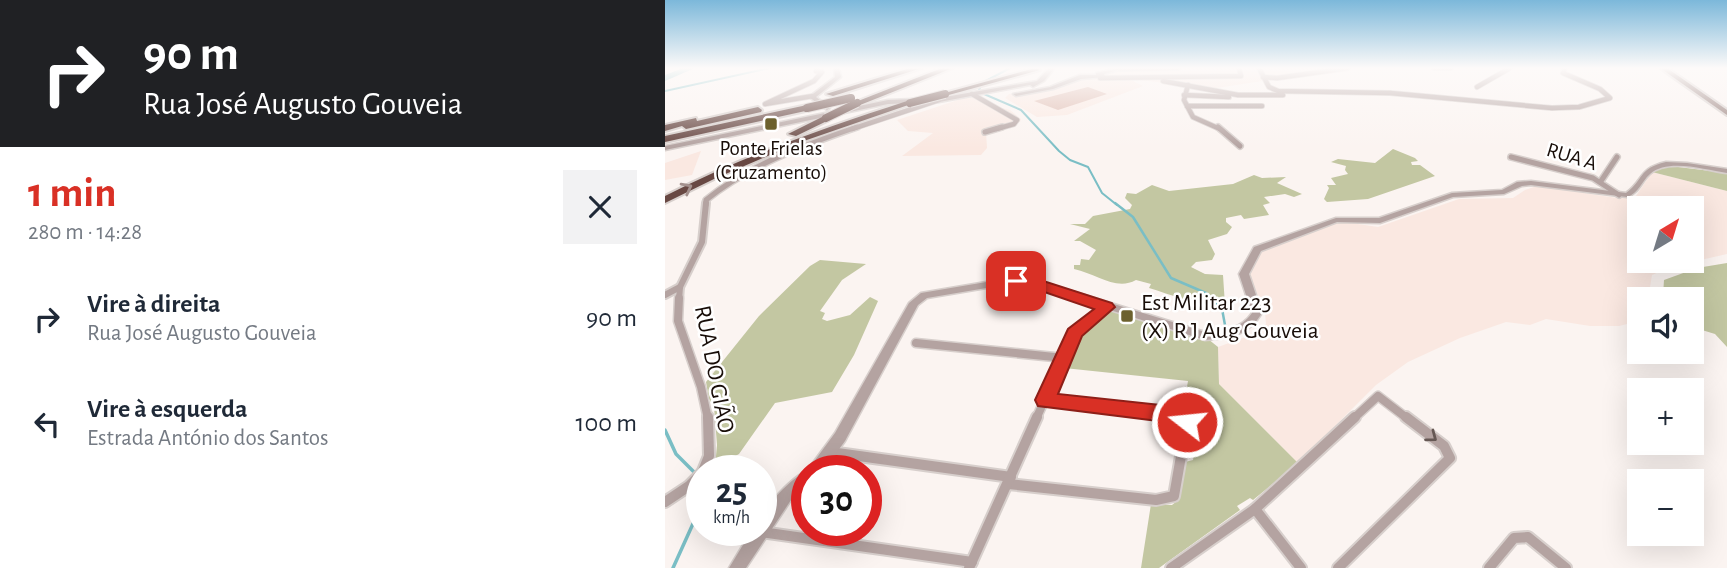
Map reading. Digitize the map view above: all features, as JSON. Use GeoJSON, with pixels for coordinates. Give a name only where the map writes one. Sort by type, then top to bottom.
{"type":"FeatureCollection","features":[{"type":"Feature","properties":{"kind":"highway"},"geometry":{"type":"LineString","coordinates":[[665,136],[802,105],[829,95]]}},
{"type":"Feature","properties":{"kind":"highway"},"geometry":{"type":"LineString","coordinates":[[665,136],[690,125],[731,114],[861,95]]}},
{"type":"Feature","properties":{"kind":"highway"},"geometry":{"type":"LineString","coordinates":[[665,200],[861,95]]}},
{"type":"Feature","properties":{"kind":"highway"},"geometry":{"type":"LineString","coordinates":[[710,177],[795,141],[910,103],[955,95]]}},
{"type":"Feature","properties":{"kind":"highway"},"geometry":{"type":"LineString","coordinates":[[665,128],[731,111],[802,105]]}},
{"type":"Feature","properties":{"kind":"main road"},"geometry":{"type":"LineString","coordinates":[[1701,95],[1727,113]]}},
{"type":"Feature","properties":{"kind":"street"},"geometry":{"type":"LineString","coordinates":[[785,95],[765,104],[813,96],[826,112]]}},
{"type":"Feature","properties":{"kind":"street"},"geometry":{"type":"LineString","coordinates":[[971,95],[981,104],[1007,112],[1017,120],[1014,124],[985,132]]}},
{"type":"Feature","properties":{"kind":"street"},"geometry":{"type":"LineString","coordinates":[[1184,95],[1195,119],[1215,125],[1240,146]]}},
{"type":"Feature","properties":{"kind":"street"},"geometry":{"type":"LineString","coordinates":[[1193,95],[1236,97],[1294,95]]}},
{"type":"Feature","properties":{"kind":"street"},"geometry":{"type":"LineString","coordinates":[[1187,106],[1261,105],[1253,95]]}},
{"type":"Feature","properties":{"kind":"street"},"geometry":{"type":"LineString","coordinates":[[1406,95],[1552,108],[1579,107],[1607,101],[1610,98],[1605,95]]}},
{"type":"Feature","properties":{"kind":"street"},"geometry":{"type":"LineString","coordinates":[[665,148],[826,112],[899,100],[942,97]]}},
{"type":"Feature","properties":{"kind":"street","name":"RUA DO GIÃO"},"geometry":{"type":"LineString","coordinates":[[709,455],[708,417],[701,387],[678,321],[680,287],[702,242],[705,228],[703,206],[706,200],[731,180],[816,141],[942,97]]}},
{"type":"Feature","properties":{"kind":"street","name":"RUA A"},"geometry":{"type":"LineString","coordinates":[[1511,157],[1601,181],[1619,195]]}},
{"type":"Feature","properties":{"kind":"street"},"geometry":{"type":"LineString","coordinates":[[1601,181],[1617,157]]}},
{"type":"Feature","properties":{"kind":"street"},"geometry":{"type":"LineString","coordinates":[[827,455],[914,303],[924,295],[1029,281],[1205,336],[1222,335],[1245,328],[1257,313],[1256,304],[1244,279],[1257,249],[1302,231],[1336,220],[1380,221],[1452,195],[1504,192],[1520,184],[1549,184],[1619,195],[1634,192],[1647,173],[1663,165],[1727,171]]}},
{"type":"Feature","properties":{"kind":"street"},"geometry":{"type":"LineString","coordinates":[[665,295],[680,287]]}},
{"type":"Feature","properties":{"kind":"street"},"geometry":{"type":"LineString","coordinates":[[777,533],[971,565],[1075,333],[1107,307]]}},
{"type":"Feature","properties":{"kind":"street"},"geometry":{"type":"LineString","coordinates":[[916,343],[1064,358]]}},
{"type":"Feature","properties":{"kind":"street"},"geometry":{"type":"LineString","coordinates":[[1178,566],[1255,509],[1378,396],[1444,446],[1450,458],[1338,568]]}},
{"type":"Feature","properties":{"kind":"street"},"geometry":{"type":"LineString","coordinates":[[830,452],[1156,500],[1174,496],[1187,422],[1184,417],[1045,400]]}},
{"type":"Feature","properties":{"kind":"street","name":"RUA DO GIÃO"},"geometry":{"type":"LineString","coordinates":[[665,502],[686,488]]}},
{"type":"Feature","properties":{"kind":"street"},"geometry":{"type":"LineString","coordinates":[[777,508],[791,491]]}},
{"type":"Feature","properties":{"kind":"street"},"geometry":{"type":"LineString","coordinates":[[1255,509],[1301,568]]}},
{"type":"Feature","properties":{"kind":"street"},"geometry":{"type":"LineString","coordinates":[[1489,568],[1514,538],[1520,536],[1528,537],[1565,566]]}},
{"type":"Feature","properties":{"kind":"street"},"geometry":{"type":"LineString","coordinates":[[737,568],[751,546]]}},
{"type":"Feature","properties":{"kind":"shaded area"},"geometry":{"type":"Polygon","coordinates":[[[974,95],[991,105],[1010,110],[1021,119],[1020,122],[986,132],[987,148],[981,155],[902,156],[933,133],[908,131],[897,120],[974,95]]]}},
{"type":"Feature","properties":{"kind":"shaded area"},"geometry":{"type":"Polygon","coordinates":[[[1008,95],[1121,95],[1067,115],[1037,117],[1005,98],[1008,95]]]}},
{"type":"Feature","properties":{"kind":"shaded area"},"geometry":{"type":"Polygon","coordinates":[[[701,151],[692,175],[665,180],[665,163],[701,151]]]}},
{"type":"Feature","properties":{"kind":"shaded area"},"geometry":{"type":"Polygon","coordinates":[[[1652,172],[1727,191],[1727,254],[1705,259],[1705,196],[1636,196],[1652,172]]]}},
{"type":"Feature","properties":{"kind":"shaded area"},"geometry":{"type":"Polygon","coordinates":[[[1537,186],[1617,198],[1627,197],[1627,273],[1656,273],[1652,275],[1650,287],[1627,287],[1627,324],[1590,326],[1546,319],[1530,325],[1506,322],[1460,338],[1408,362],[1376,385],[1298,463],[1219,384],[1218,347],[1251,335],[1266,324],[1265,312],[1248,272],[1259,251],[1265,247],[1335,223],[1378,227],[1459,199],[1513,198],[1537,186]]]}},
{"type":"Feature","properties":{"kind":"green space"},"geometry":{"type":"Polygon","coordinates":[[[1393,149],[1415,158],[1418,161],[1411,162],[1412,165],[1420,165],[1435,176],[1368,199],[1327,202],[1324,199],[1329,188],[1327,185],[1336,185],[1331,178],[1348,174],[1346,166],[1331,162],[1338,159],[1375,163],[1393,149]]]}},
{"type":"Feature","properties":{"kind":"green space"},"geometry":{"type":"Polygon","coordinates":[[[1670,166],[1727,173],[1727,191],[1652,172],[1670,166]]]}},
{"type":"Feature","properties":{"kind":"green space"},"geometry":{"type":"Polygon","coordinates":[[[1254,175],[1262,178],[1286,177],[1277,183],[1302,194],[1294,197],[1285,194],[1264,197],[1270,203],[1263,205],[1269,215],[1244,219],[1241,215],[1226,218],[1226,222],[1232,227],[1227,234],[1208,240],[1215,254],[1212,260],[1196,262],[1191,267],[1205,274],[1223,275],[1225,305],[1187,300],[1149,288],[1151,284],[1136,280],[1114,283],[1074,269],[1074,265],[1080,265],[1081,259],[1089,260],[1096,250],[1080,241],[1074,241],[1090,229],[1070,224],[1085,224],[1093,216],[1130,209],[1132,205],[1125,198],[1127,193],[1136,194],[1152,185],[1169,191],[1233,184],[1254,175]]]}},
{"type":"Feature","properties":{"kind":"green space"},"geometry":{"type":"Polygon","coordinates":[[[820,260],[866,264],[842,280],[820,311],[825,313],[822,319],[827,321],[850,315],[870,297],[878,301],[854,355],[832,392],[775,403],[739,454],[716,455],[714,407],[709,399],[706,382],[759,316],[810,266],[820,260]]]}},
{"type":"Feature","properties":{"kind":"green space"},"geometry":{"type":"Polygon","coordinates":[[[1727,263],[1727,347],[1715,334],[1704,331],[1704,287],[1664,287],[1664,280],[1683,273],[1705,273],[1705,267],[1727,263]]]}},
{"type":"Feature","properties":{"kind":"green space"},"geometry":{"type":"Polygon","coordinates":[[[1109,310],[1208,339],[1218,347],[1219,384],[1298,463],[1253,500],[1250,498],[1237,506],[1240,510],[1159,568],[1141,568],[1151,504],[1172,505],[1177,501],[1185,462],[1193,460],[1198,433],[1190,434],[1192,420],[1183,411],[1188,381],[1064,368],[1085,327],[1109,310]]]}},
{"type":"Feature","properties":{"kind":"building"},"geometry":{"type":"Polygon","coordinates":[[[1059,95],[1105,95],[1058,110],[1034,101],[1059,95]]]}},
{"type":"Feature","properties":{"kind":"waterway"},"geometry":{"type":"LineString","coordinates":[[985,95],[1021,110],[1059,151],[1070,160],[1088,167],[1102,193],[1117,205]]}},
{"type":"Feature","properties":{"kind":"waterway"},"geometry":{"type":"LineString","coordinates":[[1115,203],[1133,217],[1171,278],[1206,293],[1222,309],[1225,325]]}},
{"type":"Feature","properties":{"kind":"waterway"},"geometry":{"type":"LineString","coordinates":[[665,430],[676,454],[686,464]]}},
{"type":"Feature","properties":{"kind":"waterway"},"geometry":{"type":"LineString","coordinates":[[673,568],[686,539]]}},
{"type":"Feature","properties":{"kind":"place","name":"Ponte Frielas (Cruzamento)"},"geometry":{"type":"Point","coordinates":[771,124]}},
{"type":"Feature","properties":{"kind":"place","name":"Est Militar 223 (X) R J Aug Gouveia"},"geometry":{"type":"Point","coordinates":[1127,316]}},
{"type":"Feature","properties":{"kind":"route"},"geometry":{"type":"LineString","coordinates":[[1016,281],[1029,281],[1107,307],[1085,322],[1075,333],[1045,400],[1179,415],[1187,422]]}}]}
